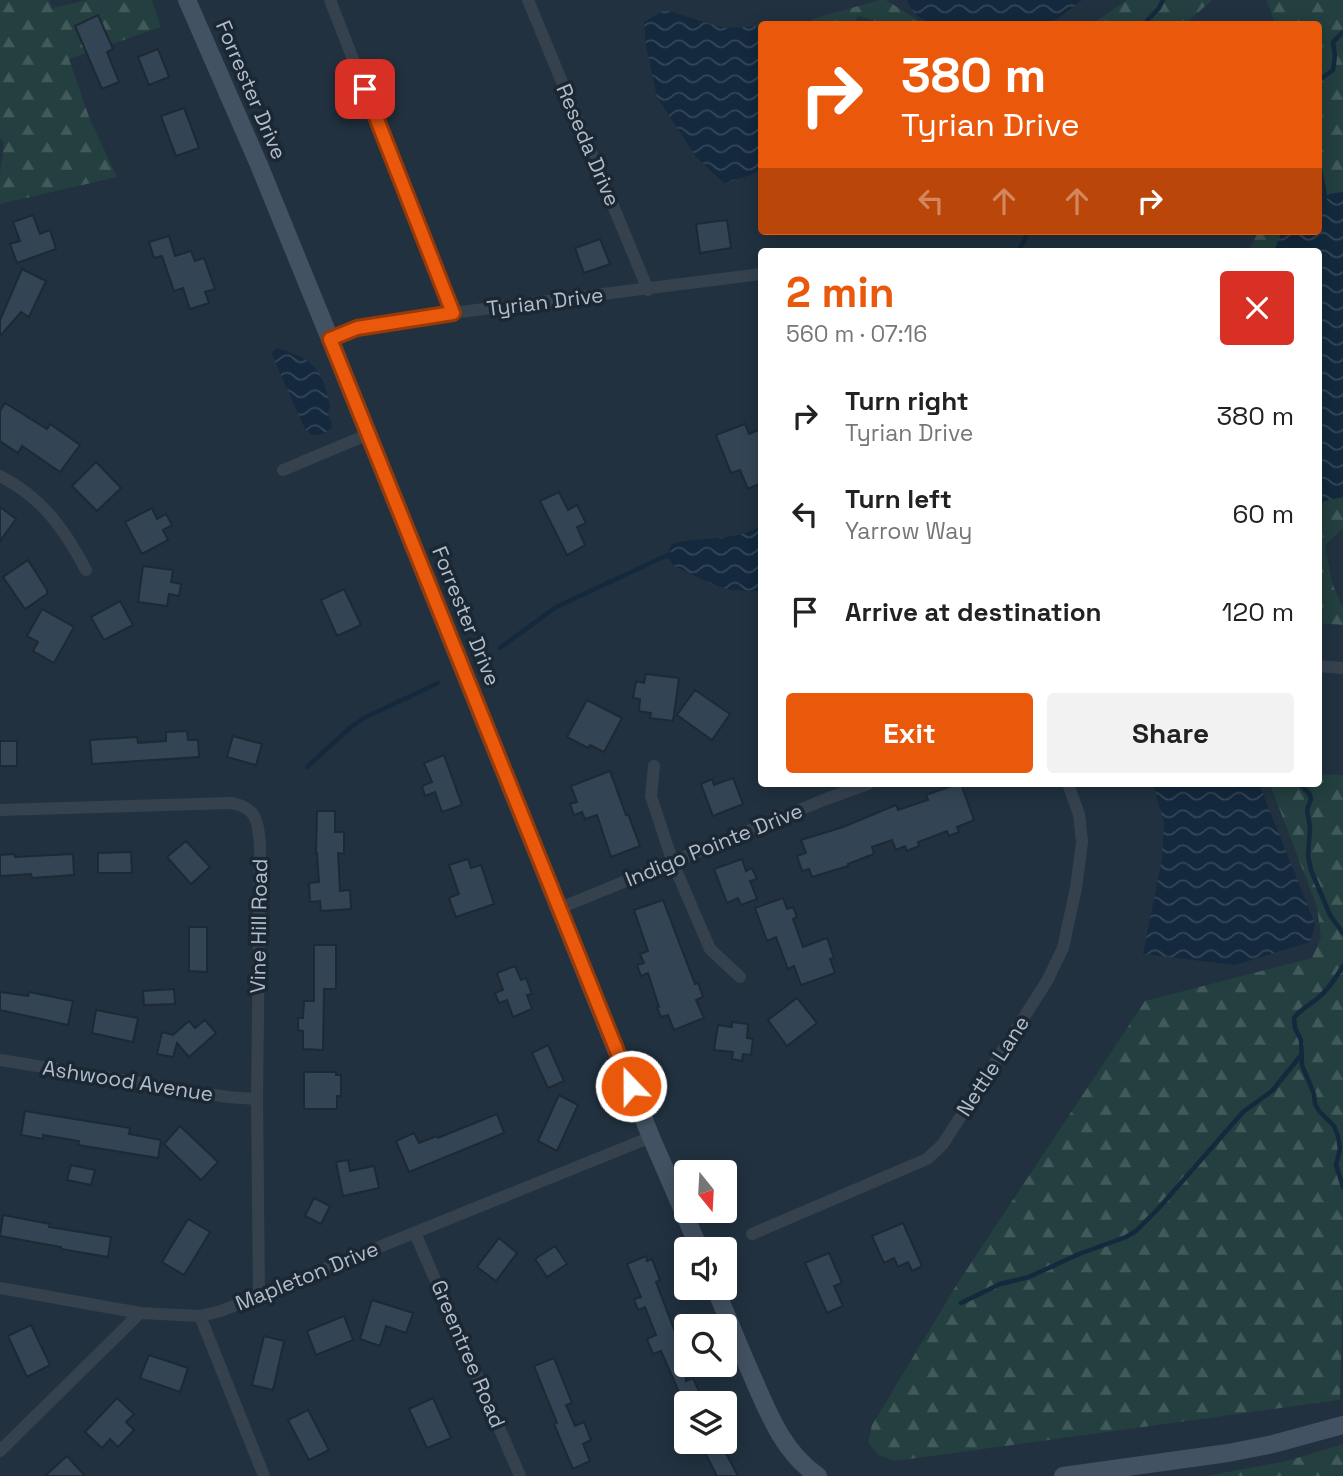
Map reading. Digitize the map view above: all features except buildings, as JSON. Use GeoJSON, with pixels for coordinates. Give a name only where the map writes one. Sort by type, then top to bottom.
{"type":"FeatureCollection","features":[{"type":"Feature","properties":{"kind":"street","name":"Forrester Drive"},"geometry":{"type":"LineString","coordinates":[[187,0],[259,165],[693,1237]]}},
{"type":"Feature","properties":{"kind":"street"},"geometry":{"type":"LineString","coordinates":[[330,0],[453,313]]}},
{"type":"Feature","properties":{"kind":"street","name":"Reseda Drive"},"geometry":{"type":"LineString","coordinates":[[528,0],[648,290]]}},
{"type":"Feature","properties":{"kind":"street","name":"Tyrian Drive"},"geometry":{"type":"LineString","coordinates":[[330,339],[357,328],[453,313],[758,274]]}},
{"type":"Feature","properties":{"kind":"street"},"geometry":{"type":"LineString","coordinates":[[282,470],[369,434]]}},
{"type":"Feature","properties":{"kind":"street"},"geometry":{"type":"LineString","coordinates":[[0,476],[41,504],[60,526],[86,570]]}},
{"type":"Feature","properties":{"kind":"street"},"geometry":{"type":"LineString","coordinates":[[1322,666],[1343,668]]}},
{"type":"Feature","properties":{"kind":"street"},"geometry":{"type":"LineString","coordinates":[[654,766],[651,796],[673,863],[710,949],[740,977]]}},
{"type":"Feature","properties":{"kind":"street","name":"Indigo Pointe Drive"},"geometry":{"type":"LineString","coordinates":[[560,908],[860,787]]}},
{"type":"Feature","properties":{"kind":"street","name":"Nettle Lane"},"geometry":{"type":"LineString","coordinates":[[752,1234],[927,1159],[943,1144],[1048,981],[1063,948],[1076,888],[1082,842],[1079,814],[1069,787]]}},
{"type":"Feature","properties":{"kind":"street","name":"Vine Hill Road"},"geometry":{"type":"LineString","coordinates":[[0,810],[231,803],[241,805],[252,812],[260,845],[257,1099],[259,1295]]}},
{"type":"Feature","properties":{"kind":"street","name":"Ashwood Avenue"},"geometry":{"type":"LineString","coordinates":[[0,1059],[227,1097],[257,1099]]}},
{"type":"Feature","properties":{"kind":"street","name":"Mapleton Drive"},"geometry":{"type":"LineString","coordinates":[[0,1288],[140,1313],[200,1316],[221,1311],[651,1137]]}},
{"type":"Feature","properties":{"kind":"street","name":"Greentree Road"},"geometry":{"type":"LineString","coordinates":[[415,1233],[520,1476]]}},
{"type":"Feature","properties":{"kind":"street"},"geometry":{"type":"LineString","coordinates":[[720,1300],[775,1427],[801,1463],[818,1476]]}},
{"type":"Feature","properties":{"kind":"street"},"geometry":{"type":"LineString","coordinates":[[0,1451],[140,1313]]}},
{"type":"Feature","properties":{"kind":"street"},"geometry":{"type":"LineString","coordinates":[[200,1316],[264,1476]]}},
{"type":"Feature","properties":{"kind":"street"},"geometry":{"type":"LineString","coordinates":[[1063,1476],[1122,1472],[1228,1453],[1343,1425]]}},
{"type":"Feature","properties":{"kind":"green space"},"geometry":{"type":"Polygon","coordinates":[[[0,0],[49,0],[52,8],[88,0],[152,0],[161,27],[69,59],[89,117],[117,177],[0,204],[4,143],[0,138],[0,0]]]}},
{"type":"Feature","properties":{"kind":"green space"},"geometry":{"type":"Polygon","coordinates":[[[886,0],[919,21],[875,21],[859,16],[855,21],[812,19],[886,0]]]}},
{"type":"Feature","properties":{"kind":"green space"},"geometry":{"type":"Polygon","coordinates":[[[1127,0],[1212,0],[1188,21],[1096,21],[1127,0]]]}},
{"type":"Feature","properties":{"kind":"green space"},"geometry":{"type":"Polygon","coordinates":[[[1266,0],[1343,0],[1343,192],[1322,198],[1322,21],[1274,21],[1266,0]]]}},
{"type":"Feature","properties":{"kind":"green space"},"geometry":{"type":"Polygon","coordinates":[[[1257,235],[1280,235],[1276,248],[1249,248],[1257,235]]]}},
{"type":"Feature","properties":{"kind":"green space"},"geometry":{"type":"Polygon","coordinates":[[[1343,497],[1343,528],[1325,545],[1332,583],[1343,608],[1343,625],[1322,623],[1324,501],[1343,497]]]}},
{"type":"Feature","properties":{"kind":"green space"},"geometry":{"type":"Polygon","coordinates":[[[1322,774],[1343,775],[1343,1282],[1340,1400],[895,1461],[878,1455],[868,1442],[872,1425],[959,1281],[1145,1001],[1312,958],[1321,937],[1317,907],[1271,787],[1322,787],[1322,774]]]}},
{"type":"Feature","properties":{"kind":"green space"},"geometry":{"type":"Polygon","coordinates":[[[1343,1444],[1343,1476],[1206,1476],[1287,1461],[1343,1444]]]}},
{"type":"Feature","properties":{"kind":"water"},"geometry":{"type":"Polygon","coordinates":[[[907,0],[1082,0],[1052,21],[925,21],[911,8],[907,0]]]}},
{"type":"Feature","properties":{"kind":"water"},"geometry":{"type":"Polygon","coordinates":[[[665,10],[724,28],[758,26],[758,172],[724,183],[696,157],[657,97],[646,46],[644,22],[665,10]]]}},
{"type":"Feature","properties":{"kind":"water"},"geometry":{"type":"Polygon","coordinates":[[[1343,192],[1343,497],[1324,501],[1322,504],[1322,248],[1276,248],[1280,235],[1322,235],[1322,198],[1343,192]]]}},
{"type":"Feature","properties":{"kind":"water"},"geometry":{"type":"Polygon","coordinates":[[[277,348],[308,361],[315,367],[324,383],[330,407],[327,413],[332,423],[331,429],[312,435],[305,429],[273,357],[272,352],[277,348]]]}},
{"type":"Feature","properties":{"kind":"water"},"geometry":{"type":"Polygon","coordinates":[[[758,528],[758,591],[731,590],[714,585],[674,566],[666,555],[672,544],[729,537],[758,528]]]}},
{"type":"Feature","properties":{"kind":"water"},"geometry":{"type":"Polygon","coordinates":[[[1154,787],[1260,787],[1315,924],[1310,942],[1235,965],[1143,954],[1162,859],[1164,823],[1154,787]]]}},
{"type":"Feature","properties":{"kind":"waterway"},"geometry":{"type":"LineString","coordinates":[[1147,21],[1163,0]]}},
{"type":"Feature","properties":{"kind":"waterway"},"geometry":{"type":"LineString","coordinates":[[1322,78],[1333,70],[1333,42],[1343,32]]}},
{"type":"Feature","properties":{"kind":"waterway"},"geometry":{"type":"LineString","coordinates":[[1322,180],[1325,203]]}},
{"type":"Feature","properties":{"kind":"waterway"},"geometry":{"type":"LineString","coordinates":[[1020,248],[1026,235]]}},
{"type":"Feature","properties":{"kind":"waterway"},"geometry":{"type":"LineString","coordinates":[[500,648],[556,607],[670,554]]}},
{"type":"Feature","properties":{"kind":"waterway"},"geometry":{"type":"LineString","coordinates":[[307,767],[364,718],[438,683]]}},
{"type":"Feature","properties":{"kind":"waterway"},"geometry":{"type":"LineString","coordinates":[[1302,787],[1311,799],[1307,810],[1311,870],[1330,915],[1343,933]]}},
{"type":"Feature","properties":{"kind":"waterway"},"geometry":{"type":"LineString","coordinates":[[1343,966],[1325,992],[1294,1018],[1301,1040],[1302,1065],[1314,1094],[1315,1104],[1334,1126],[1338,1136],[1340,1149],[1336,1165],[1343,1187]]}},
{"type":"Feature","properties":{"kind":"waterway"},"geometry":{"type":"LineString","coordinates":[[961,1303],[1000,1284],[1029,1277],[1136,1231],[1243,1112],[1272,1091],[1302,1054]]}},
{"type":"Feature","properties":{"kind":"route"},"geometry":{"type":"LineString","coordinates":[[365,89],[453,313],[357,328],[330,339],[631,1086]]}}]}
